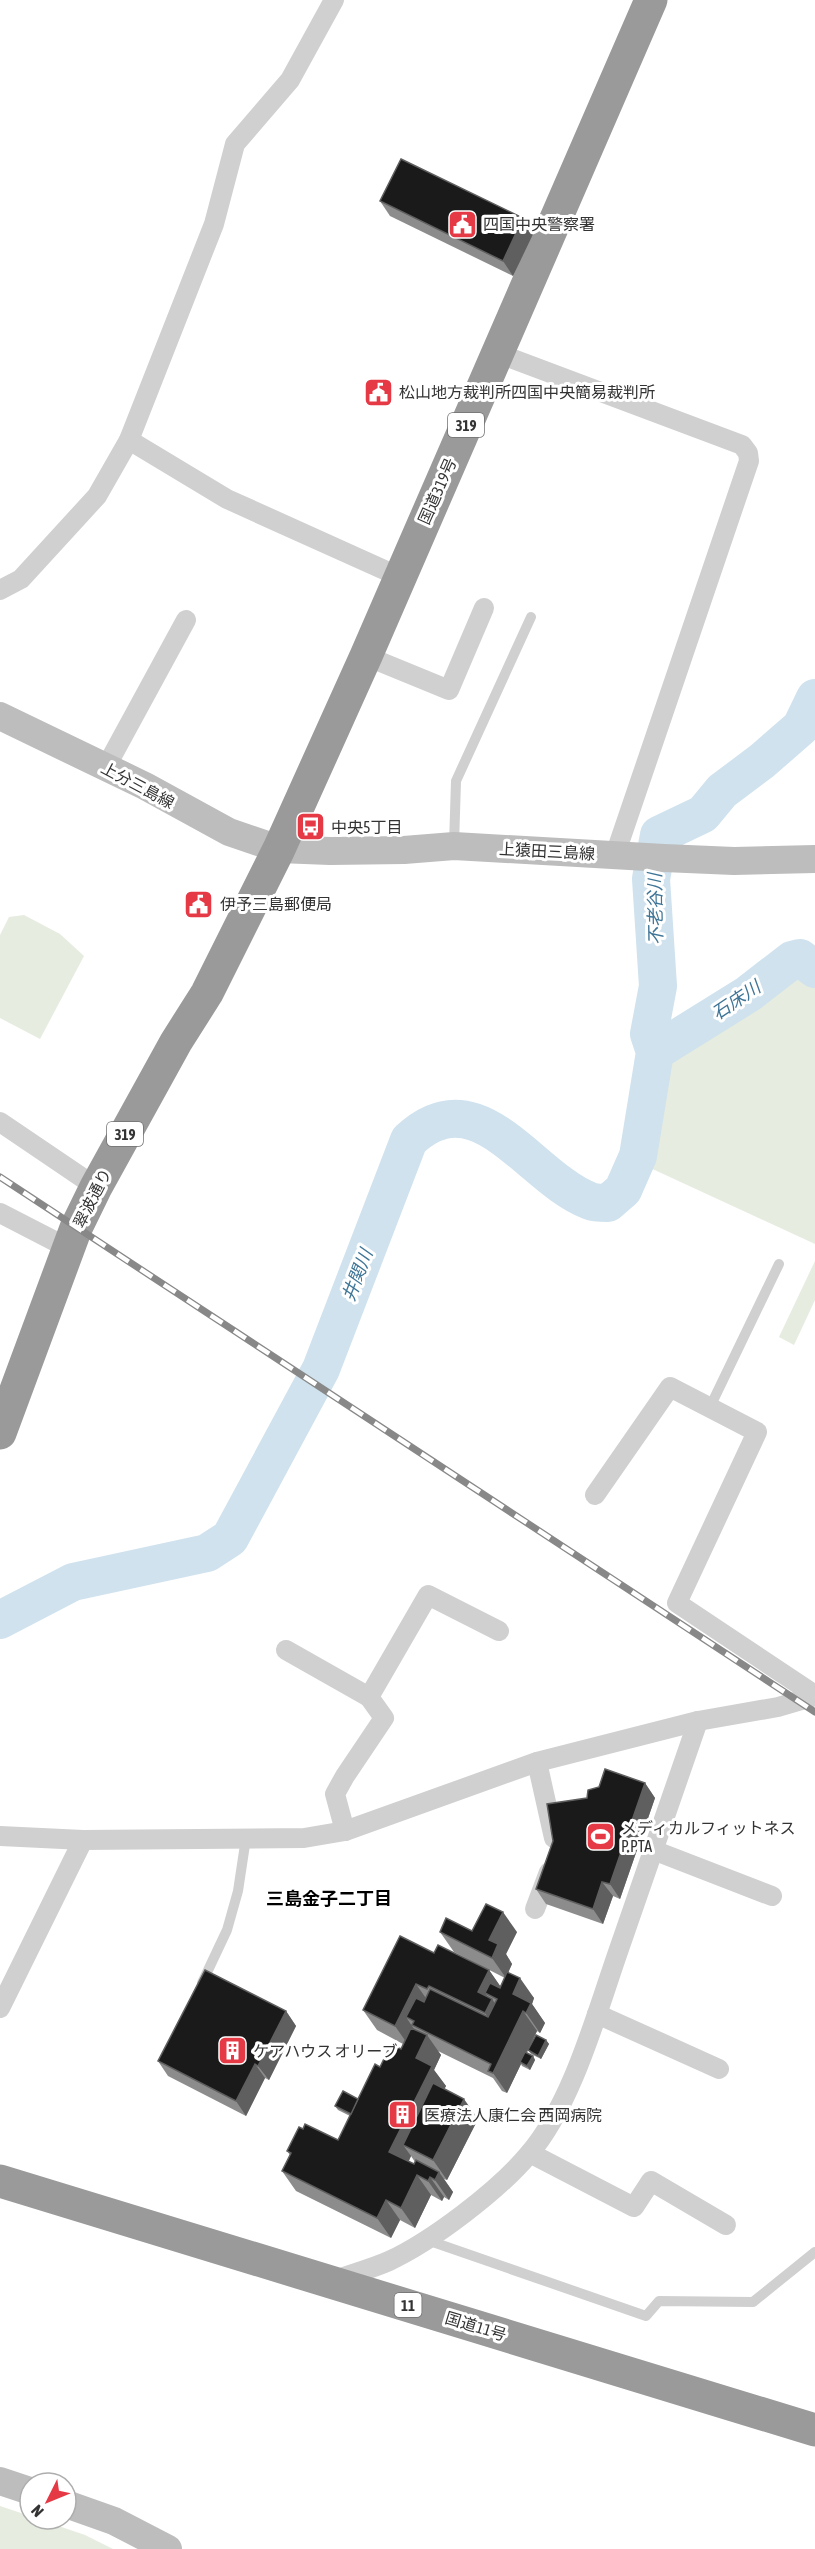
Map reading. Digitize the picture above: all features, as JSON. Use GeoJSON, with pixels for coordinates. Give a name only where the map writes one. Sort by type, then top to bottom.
{"type":"FeatureCollection","features":[{"type":"Feature","properties":{"kind":"highway","name":"国道319号"},"geometry":{"type":"LineString","coordinates":[[279,849],[366,656],[651,0]]}},
{"type":"Feature","properties":{"kind":"highway","name":"翠波通り"},"geometry":{"type":"LineString","coordinates":[[0,1433],[68,1248],[96,1187],[176,1041],[207,993],[279,849]]}},
{"type":"Feature","properties":{"kind":"highway","name":"国道11号"},"geometry":{"type":"LineString","coordinates":[[0,2181],[332,2281],[806,2430]]}},
{"type":"Feature","properties":{"kind":"main road","name":"上分三島線"},"geometry":{"type":"LineString","coordinates":[[0,717],[145,786],[229,832],[279,849]]}},
{"type":"Feature","properties":{"kind":"main road","name":"上猿田三島線"},"geometry":{"type":"LineString","coordinates":[[279,849],[404,850],[454,846],[734,861],[815,860]]}},
{"type":"Feature","properties":{"kind":"main road"},"geometry":{"type":"LineString","coordinates":[[0,2481],[18,2487]]}},
{"type":"Feature","properties":{"kind":"main road"},"geometry":{"type":"LineString","coordinates":[[78,2508],[114,2522],[168,2549]]}},
{"type":"Feature","properties":{"kind":"street"},"geometry":{"type":"LineString","coordinates":[[0,590],[21,579],[97,496],[129,440],[214,224],[235,144],[290,80],[334,0]]}},
{"type":"Feature","properties":{"kind":"street"},"geometry":{"type":"LineString","coordinates":[[497,353],[742,445],[748,453],[745,472],[640,857]]}},
{"type":"Feature","properties":{"kind":"street"},"geometry":{"type":"LineString","coordinates":[[129,440],[227,500],[399,577]]}},
{"type":"Feature","properties":{"kind":"street"},"geometry":{"type":"LineString","coordinates":[[366,656],[449,690],[484,608]]}},
{"type":"Feature","properties":{"kind":"street"},"geometry":{"type":"LineString","coordinates":[[106,767],[186,620]]}},
{"type":"Feature","properties":{"kind":"street"},"geometry":{"type":"LineString","coordinates":[[0,1122],[96,1187]]}},
{"type":"Feature","properties":{"kind":"street"},"geometry":{"type":"LineString","coordinates":[[0,1213],[68,1248]]}},
{"type":"Feature","properties":{"kind":"street"},"geometry":{"type":"LineString","coordinates":[[595,1495],[670,1387],[757,1432],[677,1603],[815,1696]]}},
{"type":"Feature","properties":{"kind":"street"},"geometry":{"type":"LineString","coordinates":[[369,1697],[428,1595],[499,1631]]}},
{"type":"Feature","properties":{"kind":"street"},"geometry":{"type":"LineString","coordinates":[[286,1650],[369,1697],[384,1718],[335,1794],[345,1831]]}},
{"type":"Feature","properties":{"kind":"street"},"geometry":{"type":"LineString","coordinates":[[0,1836],[83,1840],[304,1838],[345,1831],[537,1762],[699,1721],[778,1707],[815,1696]]}},
{"type":"Feature","properties":{"kind":"street"},"geometry":{"type":"LineString","coordinates":[[332,2281],[388,2261],[427,2240],[504,2180],[530,2153],[567,2091],[597,2014],[699,1721]]}},
{"type":"Feature","properties":{"kind":"street"},"geometry":{"type":"LineString","coordinates":[[535,1909],[556,1852],[537,1762]]}},
{"type":"Feature","properties":{"kind":"street"},"geometry":{"type":"LineString","coordinates":[[0,2008],[83,1840]]}},
{"type":"Feature","properties":{"kind":"street"},"geometry":{"type":"LineString","coordinates":[[653,1850],[772,1896]]}},
{"type":"Feature","properties":{"kind":"street"},"geometry":{"type":"LineString","coordinates":[[597,2014],[719,2068]]}},
{"type":"Feature","properties":{"kind":"street"},"geometry":{"type":"LineString","coordinates":[[530,2153],[634,2207],[651,2181],[726,2225]]}},
{"type":"Feature","properties":{"kind":"lane"},"geometry":{"type":"LineString","coordinates":[[454,846],[456,781],[531,617]]}},
{"type":"Feature","properties":{"kind":"lane"},"geometry":{"type":"LineString","coordinates":[[710,1407],[779,1264]]}},
{"type":"Feature","properties":{"kind":"lane"},"geometry":{"type":"LineString","coordinates":[[199,1989],[227,1930],[238,1891],[246,1838]]}},
{"type":"Feature","properties":{"kind":"lane"},"geometry":{"type":"LineString","coordinates":[[427,2240],[646,2316],[659,2301],[753,2302],[815,2252]]}},
{"type":"Feature","properties":{"kind":"shaded area"},"geometry":{"type":"Polygon","coordinates":[[[24,915],[60,934],[84,956],[40,1039],[0,1018],[0,935],[9,917],[24,915]]]}},
{"type":"Feature","properties":{"kind":"shaded area"},"geometry":{"type":"Polygon","coordinates":[[[797,967],[815,977],[815,1244],[646,1166],[665,1055],[726,1017],[786,969],[797,967]]]}},
{"type":"Feature","properties":{"kind":"shaded area"},"geometry":{"type":"Polygon","coordinates":[[[815,1261],[815,1300],[794,1345],[779,1337],[815,1261]]]}},
{"type":"Feature","properties":{"kind":"shaded area"},"geometry":{"type":"Polygon","coordinates":[[[0,2506],[18,2512],[18,2531],[73,2531],[113,2549],[0,2549],[0,2506]]]}},
{"type":"Feature","properties":{"kind":"building","name":"四国中央警察署"},"geometry":{"type":"Polygon","coordinates":[[[401,159],[523,218],[503,261],[380,201],[401,159]]]}},
{"type":"Feature","properties":{"kind":"building","name":"メディカルフィットネス P.PTA"},"geometry":{"type":"Polygon","coordinates":[[[605,1769],[645,1783],[610,1884],[602,1882],[593,1909],[536,1889],[553,1841],[547,1804],[587,1798],[588,1790],[599,1787],[605,1769]]]}},
{"type":"Feature","properties":{"kind":"building"},"geometry":{"type":"Polygon","coordinates":[[[486,1904],[503,1912],[489,1940],[498,1944],[492,1958],[440,1932],[446,1918],[472,1931],[486,1904]]]}},
{"type":"Feature","properties":{"kind":"building"},"geometry":{"type":"Polygon","coordinates":[[[400,1936],[434,1953],[438,1945],[489,1970],[478,1992],[492,1999],[485,2013],[429,1986],[427,1989],[416,1984],[395,2026],[363,2010],[400,1936]]]}},
{"type":"Feature","properties":{"kind":"building","name":"ケアハウス オリーブ"},"geometry":{"type":"Polygon","coordinates":[[[205,1970],[286,2011],[258,2066],[255,2064],[236,2101],[158,2061],[205,1970]]]}},
{"type":"Feature","properties":{"kind":"building"},"geometry":{"type":"Polygon","coordinates":[[[507,1972],[520,1978],[513,1994],[531,2003],[526,2013],[523,2011],[493,2073],[488,2071],[491,2064],[412,2025],[414,2021],[406,2017],[416,1998],[424,2002],[430,1989],[488,2017],[497,1999],[485,1993],[490,1983],[500,1988],[507,1972]]]}},
{"type":"Feature","properties":{"kind":"building","name":"医療法人康仁会 西岡病院"},"geometry":{"type":"Polygon","coordinates":[[[411,2028],[427,2035],[416,2058],[432,2066],[389,2152],[414,2164],[416,2160],[439,2172],[435,2180],[430,2177],[428,2181],[417,2175],[401,2208],[386,2200],[377,2218],[282,2171],[291,2153],[287,2151],[299,2127],[303,2129],[305,2124],[338,2140],[375,2064],[380,2067],[391,2044],[401,2049],[411,2028]]]}},
{"type":"Feature","properties":{"kind":"building"},"geometry":{"type":"Polygon","coordinates":[[[536,2035],[546,2040],[538,2056],[528,2050],[536,2035]]]}},
{"type":"Feature","properties":{"kind":"building"},"geometry":{"type":"Polygon","coordinates":[[[525,2052],[533,2056],[527,2066],[520,2062],[525,2052]]]}},
{"type":"Feature","properties":{"kind":"building"},"geometry":{"type":"Polygon","coordinates":[[[433,2083],[464,2099],[433,2160],[403,2145],[433,2083]]]}},
{"type":"Feature","properties":{"kind":"building"},"geometry":{"type":"Polygon","coordinates":[[[343,2091],[358,2099],[351,2114],[335,2106],[343,2091]]]}},
{"type":"Feature","properties":{"kind":"waterway","name":"井関川"},"geometry":{"type":"LineString","coordinates":[[0,1620],[73,1582],[207,1553],[230,1538],[321,1369],[409,1140],[434,1123],[458,1119],[481,1125],[503,1138],[568,1189],[590,1201],[608,1203],[623,1190],[638,1156],[655,1052],[649,1034],[658,986],[651,879],[659,835],[703,814],[722,791],[762,761],[801,727],[815,698]]}},
{"type":"Feature","properties":{"kind":"waterway","name":"石床川"},"geometry":{"type":"LineString","coordinates":[[655,1052],[748,994],[792,960],[800,958],[815,969]]}},
{"type":"Feature","properties":{"kind":"railway"},"geometry":{"type":"LineString","coordinates":[[0,1177],[815,1712]]}},
{"type":"Feature","properties":{"kind":"place","name":"四国中央警察署"},"geometry":{"type":"Point","coordinates":[462,224]}},
{"type":"Feature","properties":{"kind":"place","name":"松山地方裁判所四国中央簡易裁判所"},"geometry":{"type":"Point","coordinates":[378,392]}},
{"type":"Feature","properties":{"kind":"place","name":"中央5丁目"},"geometry":{"type":"Point","coordinates":[310,827]}},
{"type":"Feature","properties":{"kind":"place","name":"伊予三島郵便局"},"geometry":{"type":"Point","coordinates":[199,904]}},
{"type":"Feature","properties":{"kind":"place","name":"メディカルフィットネス P.PTA"},"geometry":{"type":"Point","coordinates":[600,1837]}},
{"type":"Feature","properties":{"kind":"place","name":"ケアハウス オリーブ"},"geometry":{"type":"Point","coordinates":[232,2051]}},
{"type":"Feature","properties":{"kind":"place","name":"医療法人康仁会 西岡病院"},"geometry":{"type":"Point","coordinates":[403,2115]}},
{"type":"Feature","properties":{"kind":"district","name":"三島金子二丁目"},"geometry":{"type":"Point","coordinates":[329,1898]}},
{"type":"Feature","properties":{"kind":"water label","name":"不老谷川"},"geometry":{"type":"Point","coordinates":[655,909]}}]}
